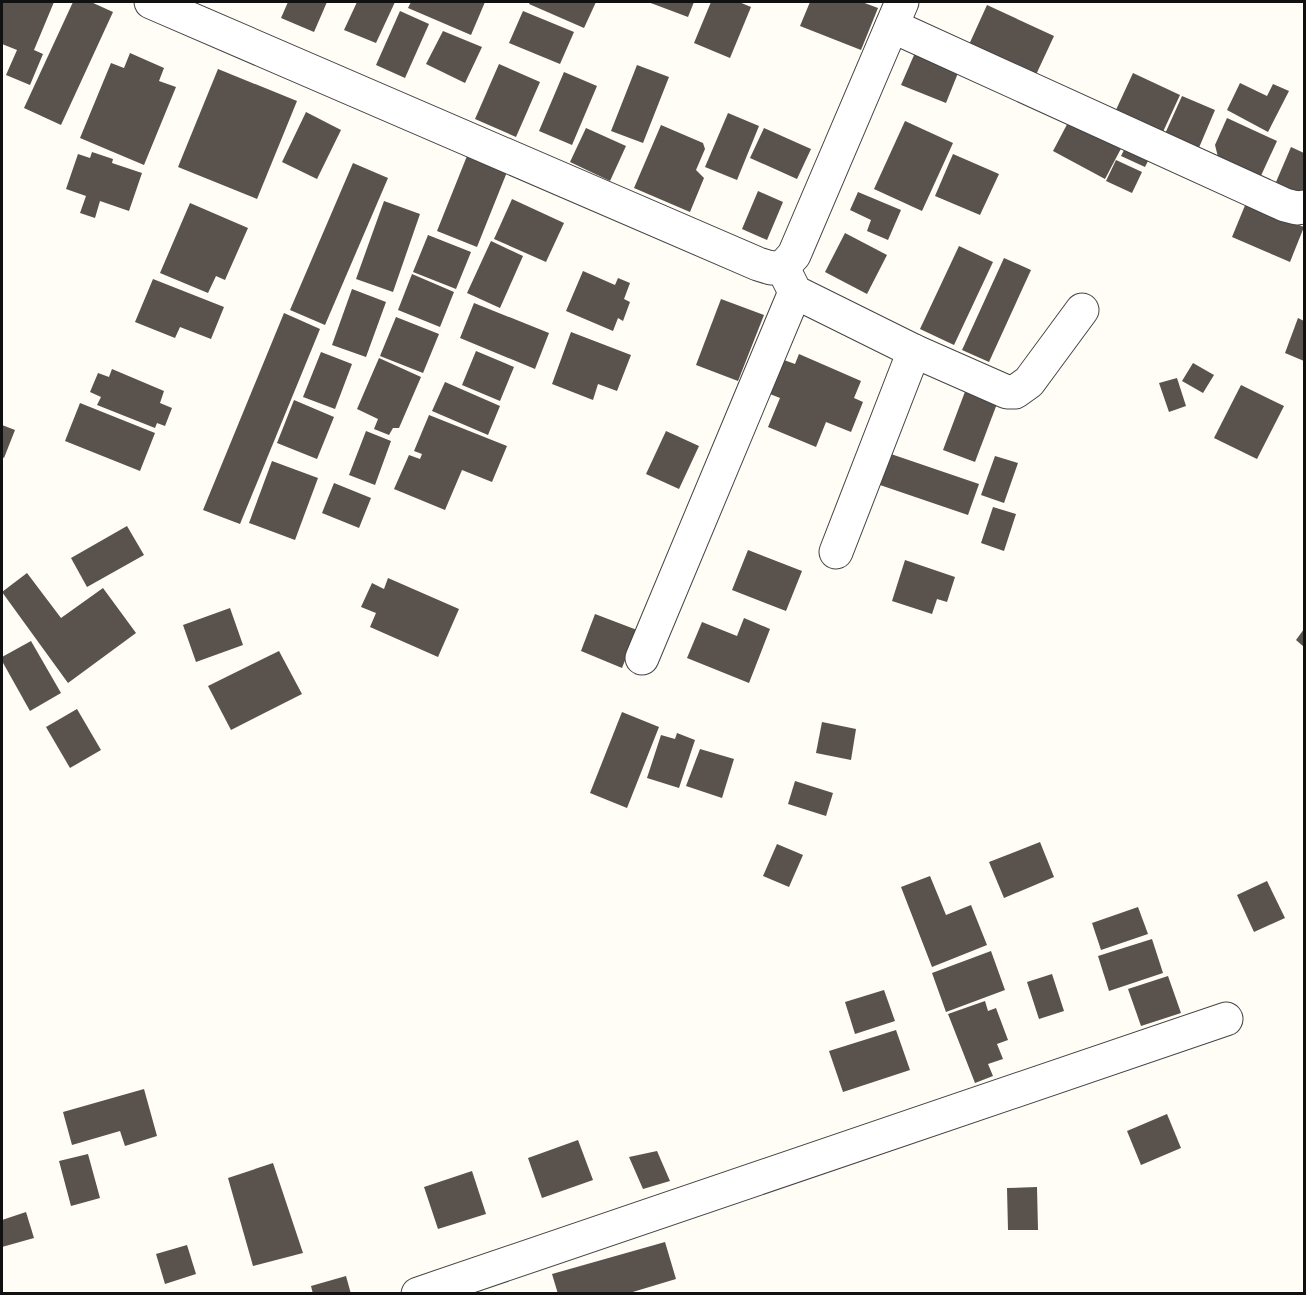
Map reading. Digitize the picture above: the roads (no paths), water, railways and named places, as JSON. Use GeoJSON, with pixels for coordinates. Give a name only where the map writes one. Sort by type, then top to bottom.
{"type":"FeatureCollection","features":[{"type":"Feature","properties":{"kind":"street"},"geometry":{"type":"LineString","coordinates":[[151,2],[771,268],[914,351],[999,390],[1015,392],[1029,382],[1082,310]]}},
{"type":"Feature","properties":{"kind":"street"},"geometry":{"type":"LineString","coordinates":[[642,658],[789,280],[794,255],[897,14],[1285,205],[1305,207]]}},
{"type":"Feature","properties":{"kind":"street"},"geometry":{"type":"LineString","coordinates":[[836,552],[914,351]]}},
{"type":"Feature","properties":{"kind":"street"},"geometry":{"type":"LineString","coordinates":[[418,1293],[1226,1019]]}}]}
